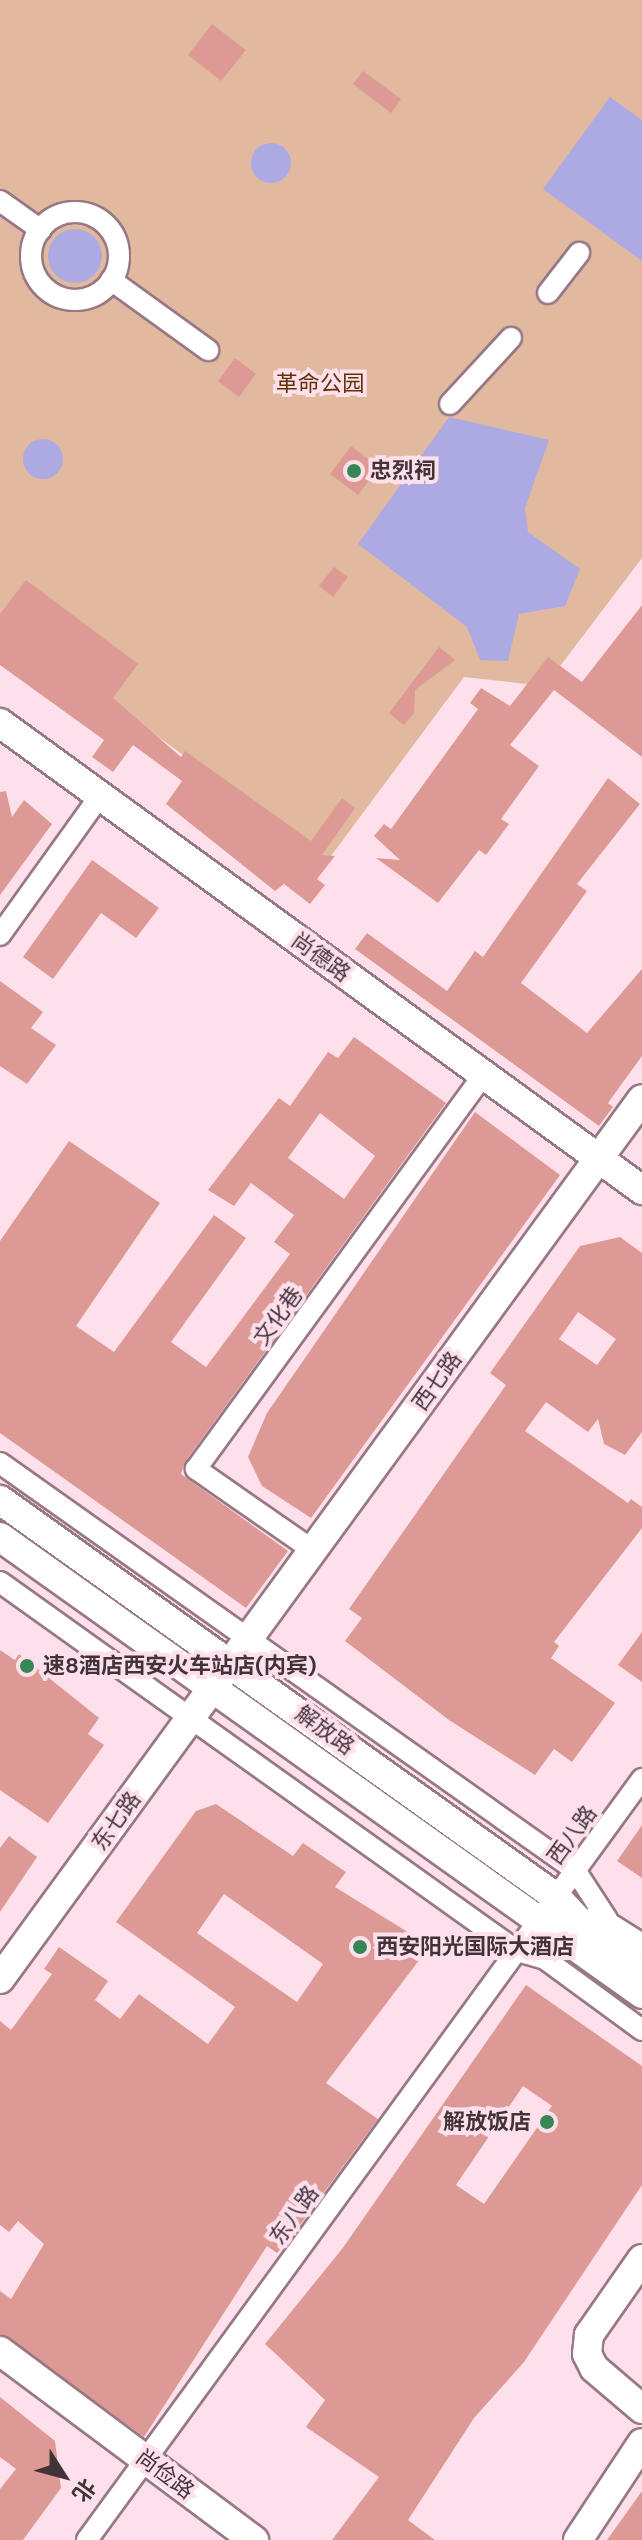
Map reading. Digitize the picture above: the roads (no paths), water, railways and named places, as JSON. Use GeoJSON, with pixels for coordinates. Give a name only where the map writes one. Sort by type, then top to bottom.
{"type":"FeatureCollection","features":[{"type":"Feature","properties":{"kind":"street"},"geometry":{"type":"LineString","coordinates":[[0,201],[41,230]]}},
{"type":"Feature","properties":{"kind":"street"},"geometry":{"type":"LineString","coordinates":[[86,210],[115,231],[121,266],[100,295],[65,301],[36,281],[30,245],[41,230],[51,216],[86,210]]}},
{"type":"Feature","properties":{"kind":"street"},"geometry":{"type":"LineString","coordinates":[[548,293],[579,253]]}},
{"type":"Feature","properties":{"kind":"street"},"geometry":{"type":"LineString","coordinates":[[111,280],[208,350]]}},
{"type":"Feature","properties":{"kind":"street"},"geometry":{"type":"LineString","coordinates":[[450,404],[511,338]]}},
{"type":"Feature","properties":{"kind":"street","name":"尚德路"},"geometry":{"type":"LineString","coordinates":[[0,723],[642,1190]]}},
{"type":"Feature","properties":{"kind":"street"},"geometry":{"type":"LineString","coordinates":[[0,935],[100,796]]}},
{"type":"Feature","properties":{"kind":"street","name":"文化巷"},"geometry":{"type":"LineString","coordinates":[[314,1551],[196,1469],[483,1075]]}},
{"type":"Feature","properties":{"kind":"street","name":"西七路"},"geometry":{"type":"LineString","coordinates":[[232,1663],[642,1099]]}},
{"type":"Feature","properties":{"kind":"street"},"geometry":{"type":"LineString","coordinates":[[0,1463],[575,1870],[607,1919],[642,1944]]}},
{"type":"Feature","properties":{"kind":"street","name":"解放路"},"geometry":{"type":"LineString","coordinates":[[0,1500],[232,1663],[548,1908],[642,1994]]}},
{"type":"Feature","properties":{"kind":"street","name":"解放路"},"geometry":{"type":"LineString","coordinates":[[0,1537],[215,1686],[642,1971]]}},
{"type":"Feature","properties":{"kind":"street"},"geometry":{"type":"LineString","coordinates":[[0,1582],[517,1951],[545,1959],[642,2030]]}},
{"type":"Feature","properties":{"kind":"street","name":"东七路"},"geometry":{"type":"LineString","coordinates":[[0,1979],[232,1663]]}},
{"type":"Feature","properties":{"kind":"street","name":"西八路"},"geometry":{"type":"LineString","coordinates":[[548,1908],[642,1779]]}},
{"type":"Feature","properties":{"kind":"street"},"geometry":{"type":"LineString","coordinates":[[545,1959],[548,1908],[607,1919]]}},
{"type":"Feature","properties":{"kind":"street","name":"东八路"},"geometry":{"type":"LineString","coordinates":[[87,2540],[548,1908]]}},
{"type":"Feature","properties":{"kind":"street"},"geometry":{"type":"LineString","coordinates":[[642,2259],[589,2335],[587,2354],[594,2368],[642,2409]]}},
{"type":"Feature","properties":{"kind":"street","name":"尚俭路"},"geometry":{"type":"LineString","coordinates":[[0,2351],[254,2540]]}},
{"type":"Feature","properties":{"kind":"street"},"geometry":{"type":"LineString","coordinates":[[578,2540],[642,2443]]}},
{"type":"Feature","properties":{"kind":"water"},"geometry":{"type":"Polygon","coordinates":[[[610,97],[642,120],[642,261],[543,189],[610,97]]]}},
{"type":"Feature","properties":{"kind":"water"},"geometry":{"type":"Polygon","coordinates":[[[271,143],[285,149],[291,163],[285,177],[271,183],[257,177],[251,163],[257,149],[271,143]]]}},
{"type":"Feature","properties":{"kind":"water"},"geometry":{"type":"Polygon","coordinates":[[[75,229],[94,237],[102,256],[94,275],[75,283],[56,275],[48,256],[56,237],[75,229]]]}},
{"type":"Feature","properties":{"kind":"water"},"geometry":{"type":"Polygon","coordinates":[[[449,417],[549,440],[525,508],[528,532],[580,569],[565,606],[519,614],[508,661],[480,660],[467,627],[358,544],[449,417]]]}},
{"type":"Feature","properties":{"kind":"water"},"geometry":{"type":"Polygon","coordinates":[[[43,439],[57,445],[63,459],[57,473],[43,479],[29,473],[23,459],[29,445],[43,439]]]}},
{"type":"Feature","properties":{"kind":"place","name":"忠烈祠"},"geometry":{"type":"Point","coordinates":[354,471]}},
{"type":"Feature","properties":{"kind":"place","name":"速8酒店西安火车站店(内宾)"},"geometry":{"type":"Point","coordinates":[27,1666]}},
{"type":"Feature","properties":{"kind":"place","name":"西安阳光国际大酒店"},"geometry":{"type":"Point","coordinates":[360,1947]}},
{"type":"Feature","properties":{"kind":"place","name":"解放饭店"},"geometry":{"type":"Point","coordinates":[547,2122]}},
{"type":"Feature","properties":{"kind":"park label","name":"革命公园"},"geometry":{"type":"Point","coordinates":[320,384]}}]}
